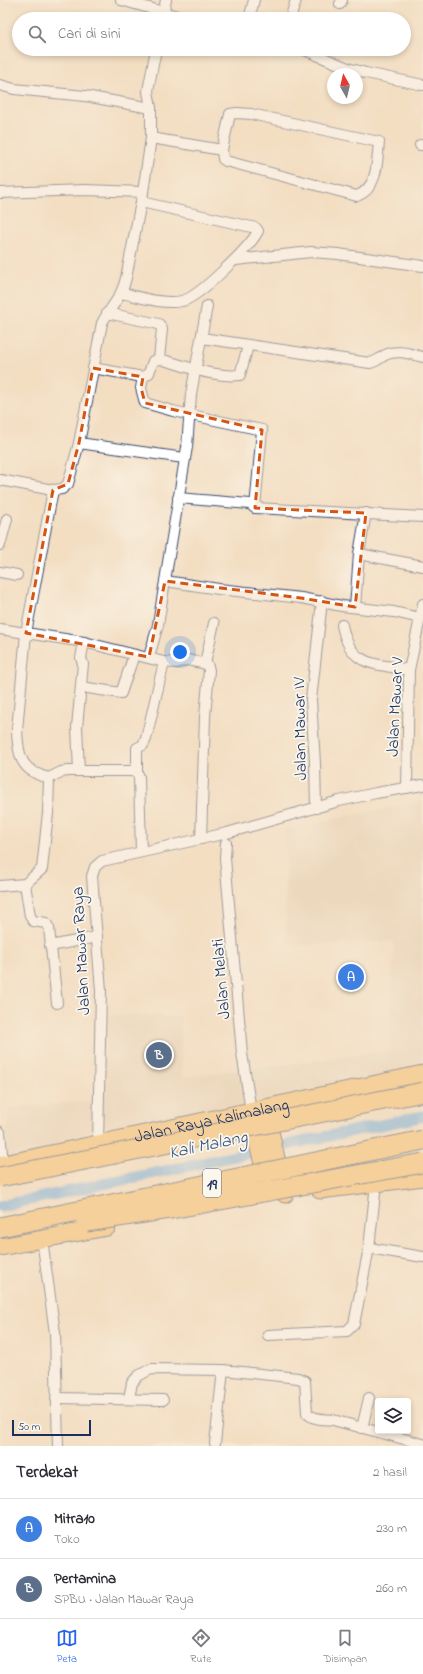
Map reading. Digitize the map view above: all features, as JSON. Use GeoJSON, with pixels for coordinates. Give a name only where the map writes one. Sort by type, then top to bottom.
{"type":"FeatureCollection","features":[{"type":"Feature","properties":{"kind":"highway"},"geometry":{"type":"LineString","coordinates":[[1,1169],[423,1092]]}},
{"type":"Feature","properties":{"kind":"highway","name":"19"},"geometry":{"type":"LineString","coordinates":[[0,1227],[423,1140]]}},
{"type":"Feature","properties":{"kind":"highway"},"geometry":{"type":"LineString","coordinates":[[0,1233],[51,1227],[176,1208],[423,1163]]}},
{"type":"Feature","properties":{"kind":"main road","name":"Jalan Raya Kalimalang"},"geometry":{"type":"LineString","coordinates":[[1,1169],[98,1144],[258,1113],[423,1074]]}},
{"type":"Feature","properties":{"kind":"main road"},"geometry":{"type":"LineString","coordinates":[[258,1113],[278,1196]]}},
{"type":"Feature","properties":{"kind":"main road"},"geometry":{"type":"LineString","coordinates":[[0,1247],[278,1196],[423,1177]]}},
{"type":"Feature","properties":{"kind":"street"},"geometry":{"type":"LineString","coordinates":[[121,0],[152,12]]}},
{"type":"Feature","properties":{"kind":"street"},"geometry":{"type":"LineString","coordinates":[[163,12],[166,0]]}},
{"type":"Feature","properties":{"kind":"street"},"geometry":{"type":"LineString","coordinates":[[251,12],[254,0]]}},
{"type":"Feature","properties":{"kind":"street"},"geometry":{"type":"LineString","coordinates":[[292,12],[296,0]]}},
{"type":"Feature","properties":{"kind":"street"},"geometry":{"type":"LineString","coordinates":[[0,480],[53,490],[62,489],[68,484],[79,444],[102,323],[107,312],[122,292],[126,278],[142,197],[151,138],[151,108],[148,91],[155,56]]}},
{"type":"Feature","properties":{"kind":"street"},"geometry":{"type":"LineString","coordinates":[[319,56],[348,68],[423,85]]}},
{"type":"Feature","properties":{"kind":"street"},"geometry":{"type":"LineString","coordinates":[[0,85],[14,89],[85,96],[151,108]]}},
{"type":"Feature","properties":{"kind":"street"},"geometry":{"type":"LineString","coordinates":[[237,112],[259,115],[379,142],[377,166],[373,182],[365,193],[356,196],[226,161],[223,159],[222,150],[230,114],[237,112]]}},
{"type":"Feature","properties":{"kind":"street"},"geometry":{"type":"LineString","coordinates":[[151,138],[222,150]]}},
{"type":"Feature","properties":{"kind":"street"},"geometry":{"type":"LineString","coordinates":[[0,193],[84,190],[142,197],[256,228],[258,231],[236,260],[183,301],[154,300],[122,292]]}},
{"type":"Feature","properties":{"kind":"street"},"geometry":{"type":"LineString","coordinates":[[236,260],[311,252],[338,254],[423,266]]}},
{"type":"Feature","properties":{"kind":"street"},"geometry":{"type":"LineString","coordinates":[[149,657],[158,625],[184,458],[189,414],[207,306]]}},
{"type":"Feature","properties":{"kind":"street"},"geometry":{"type":"LineString","coordinates":[[107,312],[159,324],[162,329],[159,359]]}},
{"type":"Feature","properties":{"kind":"street"},"geometry":{"type":"LineString","coordinates":[[202,338],[370,363],[395,352],[402,352],[423,358]]}},
{"type":"Feature","properties":{"kind":"street"},"geometry":{"type":"LineString","coordinates":[[94,368],[143,377],[149,373],[153,361],[159,359],[196,370],[231,376],[240,375],[248,346]]}},
{"type":"Feature","properties":{"kind":"street"},"geometry":{"type":"LineString","coordinates":[[143,377],[141,388],[146,403],[173,411],[262,430],[255,508]]}},
{"type":"Feature","properties":{"kind":"street"},"geometry":{"type":"LineString","coordinates":[[79,444],[184,458]]}},
{"type":"Feature","properties":{"kind":"street"},"geometry":{"type":"LineString","coordinates":[[53,490],[26,633],[17,718],[17,743],[22,761],[26,768],[36,774],[49,778],[61,772],[137,772]]}},
{"type":"Feature","properties":{"kind":"street"},"geometry":{"type":"LineString","coordinates":[[178,498],[250,504],[255,508],[423,517]]}},
{"type":"Feature","properties":{"kind":"street"},"geometry":{"type":"LineString","coordinates":[[355,607],[359,554],[366,514]]}},
{"type":"Feature","properties":{"kind":"street"},"geometry":{"type":"LineString","coordinates":[[0,546],[7,520]]}},
{"type":"Feature","properties":{"kind":"street"},"geometry":{"type":"LineString","coordinates":[[359,554],[423,566]]}},
{"type":"Feature","properties":{"kind":"street"},"geometry":{"type":"LineString","coordinates":[[0,572],[17,575]]}},
{"type":"Feature","properties":{"kind":"street"},"geometry":{"type":"LineString","coordinates":[[165,581],[219,590],[322,601],[394,612],[420,618]]}},
{"type":"Feature","properties":{"kind":"street","name":"Jalan Mawar IV"},"geometry":{"type":"LineString","coordinates":[[316,808],[316,763],[311,700],[322,601]]}},
{"type":"Feature","properties":{"kind":"street","name":"Jalan Mawar V"},"geometry":{"type":"LineString","coordinates":[[407,788],[409,670],[423,604]]}},
{"type":"Feature","properties":{"kind":"street"},"geometry":{"type":"LineString","coordinates":[[205,663],[214,623]]}},
{"type":"Feature","properties":{"kind":"street"},"geometry":{"type":"LineString","coordinates":[[342,625],[344,637],[349,647],[359,658],[373,663],[409,670]]}},
{"type":"Feature","properties":{"kind":"street"},"geometry":{"type":"LineString","coordinates":[[0,629],[84,642],[134,655],[149,657],[164,662],[176,663],[187,660],[205,663],[209,667],[205,717],[201,839]]}},
{"type":"Feature","properties":{"kind":"street"},"geometry":{"type":"LineString","coordinates":[[79,771],[77,727],[83,662],[81,658],[84,642]]}},
{"type":"Feature","properties":{"kind":"street"},"geometry":{"type":"LineString","coordinates":[[81,687],[121,693],[134,655]]}},
{"type":"Feature","properties":{"kind":"street"},"geometry":{"type":"LineString","coordinates":[[141,851],[137,748],[144,743],[146,739],[164,662]]}},
{"type":"Feature","properties":{"kind":"street"},"geometry":{"type":"LineString","coordinates":[[0,886],[26,884],[42,869],[48,813],[49,778]]}},
{"type":"Feature","properties":{"kind":"street","name":"Jalan Mawar Raya"},"geometry":{"type":"LineString","coordinates":[[98,1144],[101,991],[93,871],[98,863],[141,851],[201,839],[376,793],[423,785]]}},
{"type":"Feature","properties":{"kind":"street","name":"Jalan Melati"},"geometry":{"type":"LineString","coordinates":[[226,843],[225,858],[242,1053],[258,1113]]}},
{"type":"Feature","properties":{"kind":"street"},"geometry":{"type":"LineString","coordinates":[[26,884],[30,916],[33,921],[46,923],[48,925],[57,1003]]}},
{"type":"Feature","properties":{"kind":"street"},"geometry":{"type":"LineString","coordinates":[[50,946],[97,937]]}},
{"type":"Feature","properties":{"kind":"street"},"geometry":{"type":"LineString","coordinates":[[0,1132],[1,1169]]}},
{"type":"Feature","properties":{"kind":"street"},"geometry":{"type":"LineString","coordinates":[[268,1335],[341,1332],[351,1328],[354,1324],[369,1248],[376,1184]]}},
{"type":"Feature","properties":{"kind":"street"},"geometry":{"type":"LineString","coordinates":[[42,1239],[55,1333],[58,1446]]}},
{"type":"Feature","properties":{"kind":"street"},"geometry":{"type":"LineString","coordinates":[[369,1248],[423,1258]]}},
{"type":"Feature","properties":{"kind":"street"},"geometry":{"type":"LineString","coordinates":[[129,1398],[132,1383],[135,1379],[151,1369],[223,1370],[302,1379],[304,1381],[307,1413],[309,1416],[333,1420],[362,1428],[405,1443],[423,1444]]}},
{"type":"Feature","properties":{"kind":"street"},"geometry":{"type":"LineString","coordinates":[[215,1443],[223,1370]]}},
{"type":"Feature","properties":{"kind":"street"},"geometry":{"type":"LineString","coordinates":[[56,1398],[129,1398],[163,1400]]}},
{"type":"Feature","properties":{"kind":"street"},"geometry":{"type":"LineString","coordinates":[[362,1428],[369,1398]]}},
{"type":"Feature","properties":{"kind":"highlighted area"},"geometry":{"type":"Polygon","coordinates":[[[93,368],[143,377],[141,388],[145,403],[262,430],[255,508],[366,513],[355,607],[301,598],[165,581],[149,657],[26,633],[53,490],[68,484],[79,443],[93,368]]]}},
{"type":"Feature","properties":{"kind":"shaded area"},"geometry":{"type":"Polygon","coordinates":[[[423,801],[423,1074],[3,1164],[9,1108],[102,1100],[107,1015],[181,1016],[182,1077],[390,1051],[394,941],[286,946],[285,829],[423,801]]]}},
{"type":"Feature","properties":{"kind":"waterway","name":"Kali Malang"},"geometry":{"type":"LineString","coordinates":[[0,1206],[423,1116]]}},
{"type":"Feature","properties":{"kind":"place","name":"Mitra10"},"geometry":{"type":"Point","coordinates":[351,977]}},
{"type":"Feature","properties":{"kind":"place","name":"Pertamina"},"geometry":{"type":"Point","coordinates":[159,1055]}}]}
